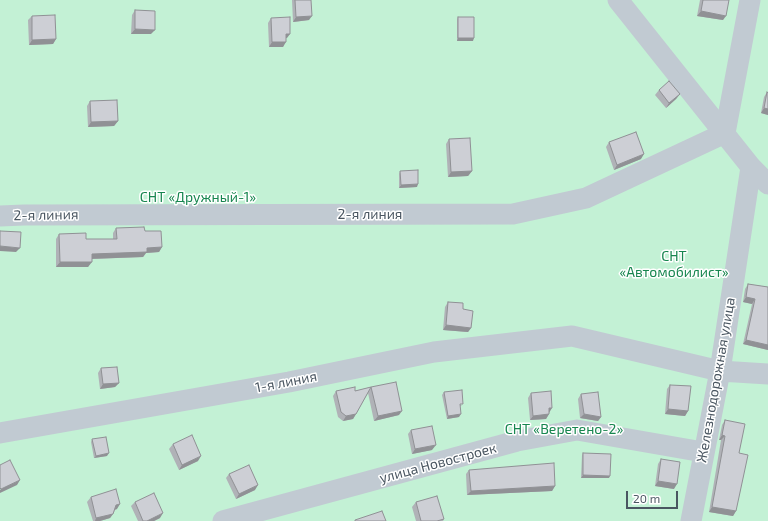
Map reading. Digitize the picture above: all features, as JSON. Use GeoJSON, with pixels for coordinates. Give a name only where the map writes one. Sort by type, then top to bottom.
{"type":"FeatureCollection","features":[{"type":"Feature","properties":{"kind":"street"},"geometry":{"type":"LineString","coordinates":[[618,0],[751,167],[768,184]]}},
{"type":"Feature","properties":{"kind":"street"},"geometry":{"type":"LineString","coordinates":[[725,133],[750,0]]}},
{"type":"Feature","properties":{"kind":"street","name":"2-я линия"},"geometry":{"type":"LineString","coordinates":[[0,216],[513,214],[586,198],[725,133]]}},
{"type":"Feature","properties":{"kind":"street","name":"Железнодорожная улица"},"geometry":{"type":"LineString","coordinates":[[691,521],[703,452],[720,371],[751,167]]}},
{"type":"Feature","properties":{"kind":"street","name":"1-я линия"},"geometry":{"type":"LineString","coordinates":[[0,433],[289,382],[434,352],[572,336],[720,371],[768,374]]}},
{"type":"Feature","properties":{"kind":"street","name":"улица Новостроек"},"geometry":{"type":"LineString","coordinates":[[222,521],[518,441],[577,430],[703,452]]}},
{"type":"Feature","properties":{"kind":"green space"},"geometry":{"type":"Polygon","coordinates":[[[0,0],[768,0],[768,521],[0,521],[0,0]]]}},
{"type":"Feature","properties":{"kind":"building"},"geometry":{"type":"Polygon","coordinates":[[[295,0],[311,0],[312,16],[296,17],[295,0]]]}},
{"type":"Feature","properties":{"kind":"building"},"geometry":{"type":"Polygon","coordinates":[[[703,0],[729,0],[726,16],[701,11],[703,0]]]}},
{"type":"Feature","properties":{"kind":"building"},"geometry":{"type":"Polygon","coordinates":[[[135,10],[155,11],[155,30],[135,29],[135,10]]]}},
{"type":"Feature","properties":{"kind":"building"},"geometry":{"type":"Polygon","coordinates":[[[55,15],[56,39],[32,40],[32,16],[55,15]]]}},
{"type":"Feature","properties":{"kind":"building"},"geometry":{"type":"Polygon","coordinates":[[[290,17],[290,34],[286,34],[286,42],[272,42],[271,18],[290,17]]]}},
{"type":"Feature","properties":{"kind":"building"},"geometry":{"type":"Polygon","coordinates":[[[458,17],[474,17],[474,38],[458,38],[458,17]]]}},
{"type":"Feature","properties":{"kind":"building"},"geometry":{"type":"Polygon","coordinates":[[[669,81],[680,94],[669,103],[659,90],[669,81]]]}},
{"type":"Feature","properties":{"kind":"building"},"geometry":{"type":"Polygon","coordinates":[[[767,92],[768,93],[768,109],[764,108],[767,92]]]}},
{"type":"Feature","properties":{"kind":"building"},"geometry":{"type":"Polygon","coordinates":[[[117,100],[118,121],[91,122],[90,101],[117,100]]]}},
{"type":"Feature","properties":{"kind":"building"},"geometry":{"type":"Polygon","coordinates":[[[636,132],[644,154],[617,165],[609,142],[636,132]]]}},
{"type":"Feature","properties":{"kind":"building"},"geometry":{"type":"Polygon","coordinates":[[[470,138],[472,171],[451,172],[449,139],[470,138]]]}},
{"type":"Feature","properties":{"kind":"building"},"geometry":{"type":"Polygon","coordinates":[[[418,170],[418,184],[401,185],[400,171],[418,170]]]}},
{"type":"Feature","properties":{"kind":"building"},"geometry":{"type":"Polygon","coordinates":[[[144,227],[145,231],[161,231],[162,247],[147,248],[147,252],[92,254],[92,262],[60,262],[59,234],[86,233],[86,239],[117,239],[116,228],[144,227]]]}},
{"type":"Feature","properties":{"kind":"building"},"geometry":{"type":"Polygon","coordinates":[[[0,231],[21,232],[20,248],[0,246],[0,231]]]}},
{"type":"Feature","properties":{"kind":"building"},"geometry":{"type":"Polygon","coordinates":[[[748,284],[768,287],[768,345],[746,340],[755,299],[746,297],[748,284]]]}},
{"type":"Feature","properties":{"kind":"building"},"geometry":{"type":"Polygon","coordinates":[[[448,302],[463,303],[463,309],[473,311],[471,328],[446,325],[448,302]]]}},
{"type":"Feature","properties":{"kind":"building"},"geometry":{"type":"Polygon","coordinates":[[[117,367],[119,383],[103,384],[101,368],[117,367]]]}},
{"type":"Feature","properties":{"kind":"building"},"geometry":{"type":"Polygon","coordinates":[[[396,382],[402,411],[378,416],[371,387],[396,382]]]}},
{"type":"Feature","properties":{"kind":"building"},"geometry":{"type":"Polygon","coordinates":[[[670,385],[691,386],[688,411],[668,409],[670,385]]]}},
{"type":"Feature","properties":{"kind":"building"},"geometry":{"type":"Polygon","coordinates":[[[355,387],[355,391],[371,387],[356,414],[346,416],[341,412],[336,391],[355,387]]]}},
{"type":"Feature","properties":{"kind":"building"},"geometry":{"type":"Polygon","coordinates":[[[462,390],[463,404],[460,404],[461,414],[448,416],[444,392],[462,390]]]}},
{"type":"Feature","properties":{"kind":"building"},"geometry":{"type":"Polygon","coordinates":[[[551,391],[552,408],[549,408],[549,414],[533,416],[531,393],[551,391]]]}},
{"type":"Feature","properties":{"kind":"building"},"geometry":{"type":"Polygon","coordinates":[[[598,392],[601,417],[584,414],[581,394],[598,392]]]}},
{"type":"Feature","properties":{"kind":"building"},"geometry":{"type":"Polygon","coordinates":[[[725,420],[745,424],[739,453],[748,455],[736,511],[712,507],[725,436],[722,435],[725,420]]]}},
{"type":"Feature","properties":{"kind":"building"},"geometry":{"type":"Polygon","coordinates":[[[432,426],[436,445],[415,449],[411,430],[432,426]]]}},
{"type":"Feature","properties":{"kind":"building"},"geometry":{"type":"Polygon","coordinates":[[[192,435],[201,456],[182,465],[173,444],[192,435]]]}},
{"type":"Feature","properties":{"kind":"building"},"geometry":{"type":"Polygon","coordinates":[[[106,437],[109,453],[96,456],[92,439],[106,437]]]}},
{"type":"Feature","properties":{"kind":"building"},"geometry":{"type":"Polygon","coordinates":[[[583,453],[611,454],[610,476],[583,475],[583,453]]]}},
{"type":"Feature","properties":{"kind":"building"},"geometry":{"type":"Polygon","coordinates":[[[661,459],[680,462],[677,484],[658,481],[661,459]]]}},
{"type":"Feature","properties":{"kind":"building"},"geometry":{"type":"Polygon","coordinates":[[[10,460],[20,480],[1,489],[0,465],[10,460]]]}},
{"type":"Feature","properties":{"kind":"building"},"geometry":{"type":"Polygon","coordinates":[[[554,463],[555,486],[471,491],[469,470],[554,463]]]}},
{"type":"Feature","properties":{"kind":"building"},"geometry":{"type":"Polygon","coordinates":[[[249,465],[258,485],[239,494],[229,474],[249,465]]]}},
{"type":"Feature","properties":{"kind":"building"},"geometry":{"type":"Polygon","coordinates":[[[116,489],[120,504],[116,505],[113,514],[96,518],[91,497],[116,489]]]}},
{"type":"Feature","properties":{"kind":"building"},"geometry":{"type":"Polygon","coordinates":[[[154,493],[163,513],[147,521],[143,521],[135,502],[154,493]]]}},
{"type":"Feature","properties":{"kind":"building"},"geometry":{"type":"Polygon","coordinates":[[[437,496],[444,519],[437,521],[421,521],[416,502],[437,496]]]}},
{"type":"Feature","properties":{"kind":"building"},"geometry":{"type":"Polygon","coordinates":[[[382,511],[386,521],[355,521],[355,520],[382,511]]]}},
{"type":"Feature","properties":{"kind":"park label","name":"СНТ «Дружный-1»"},"geometry":{"type":"Point","coordinates":[198,197]}},
{"type":"Feature","properties":{"kind":"park label","name":"СНТ «Автомобилист»"},"geometry":{"type":"Point","coordinates":[674,264]}},
{"type":"Feature","properties":{"kind":"park label","name":"СНТ «Веретено-2»"},"geometry":{"type":"Point","coordinates":[564,429]}}]}
